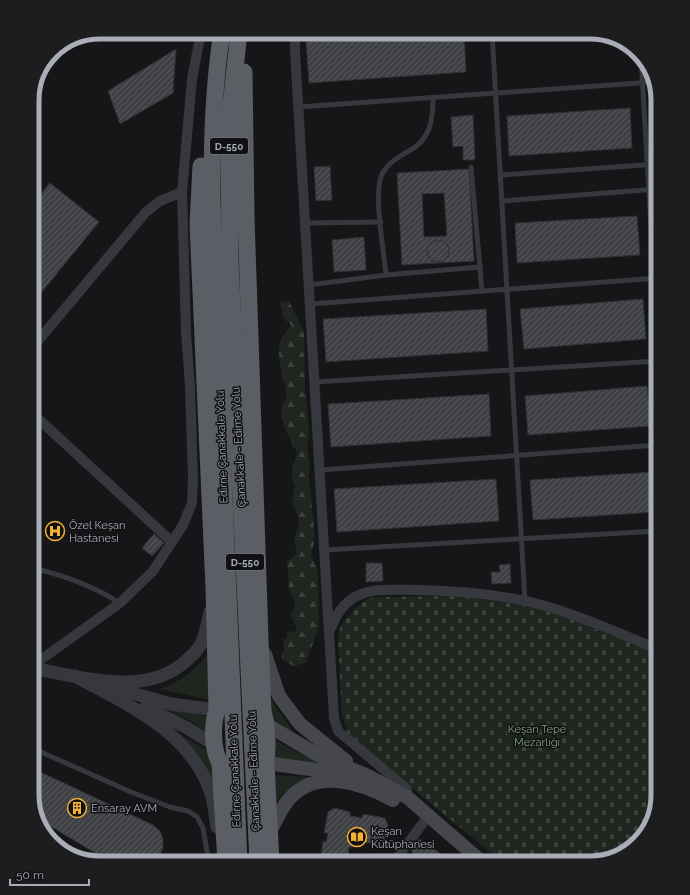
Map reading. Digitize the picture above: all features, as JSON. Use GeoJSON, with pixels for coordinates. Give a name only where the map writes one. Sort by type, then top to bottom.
{"type":"FeatureCollection","features":[{"type":"Feature","properties":{"kind":"highway","name":"Edirne Çanakkale Yolu"},"geometry":{"type":"LineString","coordinates":[[221,39],[218,55],[212,163],[222,262],[239,856]]}},
{"type":"Feature","properties":{"kind":"highway","name":"Çanakkale - Edirne Yolu"},"geometry":{"type":"LineString","coordinates":[[238,39],[229,124],[222,262],[258,856]]}},
{"type":"Feature","properties":{"kind":"highway"},"geometry":{"type":"LineString","coordinates":[[245,39],[243,96],[246,217],[260,639],[268,754],[266,763],[271,856]]}},
{"type":"Feature","properties":{"kind":"highway"},"geometry":{"type":"LineString","coordinates":[[218,55],[210,93],[201,162],[198,224],[214,588],[217,710],[214,729],[215,745],[220,763],[226,856]]}},
{"type":"Feature","properties":{"kind":"highway"},"geometry":{"type":"LineString","coordinates":[[217,710],[236,704],[257,706],[265,718]]}},
{"type":"Feature","properties":{"kind":"highway"},"geometry":{"type":"LineString","coordinates":[[220,763],[231,767],[252,768],[266,763]]}},
{"type":"Feature","properties":{"kind":"main road"},"geometry":{"type":"LineString","coordinates":[[260,639],[279,696],[300,724],[346,761],[363,780]]}},
{"type":"Feature","properties":{"kind":"main road"},"geometry":{"type":"LineString","coordinates":[[265,718],[316,754],[363,780],[380,793],[415,812],[429,815]]}},
{"type":"Feature","properties":{"kind":"main road"},"geometry":{"type":"LineString","coordinates":[[266,763],[332,772],[363,780],[407,797],[429,815],[466,856]]}},
{"type":"Feature","properties":{"kind":"main road"},"geometry":{"type":"LineString","coordinates":[[269,833],[289,799],[301,789],[333,780],[363,780]]}},
{"type":"Feature","properties":{"kind":"street"},"geometry":{"type":"LineString","coordinates":[[39,662],[120,603],[153,571],[190,511],[192,503],[193,480],[190,388],[186,332],[182,192],[192,79],[200,39]]}},
{"type":"Feature","properties":{"kind":"street"},"geometry":{"type":"LineString","coordinates":[[295,39],[334,712],[338,731],[407,789],[407,797]]}},
{"type":"Feature","properties":{"kind":"street"},"geometry":{"type":"LineString","coordinates":[[39,340],[146,212],[160,201],[182,192]]}},
{"type":"Feature","properties":{"kind":"street"},"geometry":{"type":"LineString","coordinates":[[39,419],[172,542]]}},
{"type":"Feature","properties":{"kind":"street"},"geometry":{"type":"LineString","coordinates":[[39,668],[109,681],[143,682],[156,679],[184,664],[202,643],[207,627],[214,588]]}},
{"type":"Feature","properties":{"kind":"street"},"geometry":{"type":"LineString","coordinates":[[330,630],[343,605],[354,596],[369,591],[450,591],[525,601],[573,615],[651,646]]}},
{"type":"Feature","properties":{"kind":"street"},"geometry":{"type":"LineString","coordinates":[[75,676],[171,704],[217,710]]}},
{"type":"Feature","properties":{"kind":"street"},"geometry":{"type":"LineString","coordinates":[[75,676],[169,718],[215,745]]}},
{"type":"Feature","properties":{"kind":"street"},"geometry":{"type":"LineString","coordinates":[[75,676],[150,717],[162,726],[187,752],[199,769],[211,794],[222,856]]}},
{"type":"Feature","properties":{"kind":"street"},"geometry":{"type":"LineString","coordinates":[[398,856],[429,815]]}},
{"type":"Feature","properties":{"kind":"lane"},"geometry":{"type":"LineString","coordinates":[[492,39],[525,601]]}},
{"type":"Feature","properties":{"kind":"lane"},"geometry":{"type":"LineString","coordinates":[[641,67],[651,215]]}},
{"type":"Feature","properties":{"kind":"lane"},"geometry":{"type":"LineString","coordinates":[[299,107],[648,82]]}},
{"type":"Feature","properties":{"kind":"lane"},"geometry":{"type":"LineString","coordinates":[[386,275],[379,185],[383,173],[391,162],[415,147],[425,138],[433,117],[432,98]]}},
{"type":"Feature","properties":{"kind":"lane"},"geometry":{"type":"LineString","coordinates":[[501,175],[648,164]]}},
{"type":"Feature","properties":{"kind":"lane"},"geometry":{"type":"LineString","coordinates":[[471,167],[482,291]]}},
{"type":"Feature","properties":{"kind":"lane"},"geometry":{"type":"LineString","coordinates":[[502,201],[649,190]]}},
{"type":"Feature","properties":{"kind":"lane"},"geometry":{"type":"LineString","coordinates":[[306,223],[381,222]]}},
{"type":"Feature","properties":{"kind":"lane"},"geometry":{"type":"LineString","coordinates":[[310,285],[386,275],[480,268]]}},
{"type":"Feature","properties":{"kind":"lane"},"geometry":{"type":"LineString","coordinates":[[311,304],[651,278]]}},
{"type":"Feature","properties":{"kind":"lane"},"geometry":{"type":"LineString","coordinates":[[315,382],[651,361]]}},
{"type":"Feature","properties":{"kind":"lane"},"geometry":{"type":"LineString","coordinates":[[320,470],[651,446]]}},
{"type":"Feature","properties":{"kind":"lane"},"geometry":{"type":"LineString","coordinates":[[325,550],[651,531]]}},
{"type":"Feature","properties":{"kind":"lane"},"geometry":{"type":"LineString","coordinates":[[39,570],[81,583],[102,592],[120,603]]}},
{"type":"Feature","properties":{"kind":"lane"},"geometry":{"type":"LineString","coordinates":[[39,751],[131,792],[170,807],[188,811],[197,817],[203,828],[208,856]]}},
{"type":"Feature","properties":{"kind":"green space"},"geometry":{"type":"Polygon","coordinates":[[[289,301],[304,332],[305,386],[309,428],[307,447],[310,464],[309,477],[315,538],[311,555],[318,572],[319,626],[306,663],[293,666],[281,658],[284,649],[283,639],[287,638],[287,632],[295,632],[297,629],[291,616],[295,604],[289,588],[287,561],[297,554],[294,539],[299,521],[292,499],[295,487],[291,475],[297,453],[286,432],[282,418],[283,403],[287,396],[279,358],[281,340],[292,326],[284,319],[280,302],[289,301]]]}},
{"type":"Feature","properties":{"kind":"green space","name":"Keşan Tepe Mezarlığı"},"geometry":{"type":"Polygon","coordinates":[[[456,596],[508,603],[552,612],[651,651],[651,795],[649,811],[643,825],[633,838],[617,850],[598,855],[495,856],[359,744],[347,732],[342,714],[338,638],[341,625],[355,608],[368,599],[379,597],[456,596]]]}},
{"type":"Feature","properties":{"kind":"green space"},"geometry":{"type":"Polygon","coordinates":[[[208,654],[209,700],[159,689],[174,683],[186,675],[208,654]]]}},
{"type":"Feature","properties":{"kind":"green space"},"geometry":{"type":"Polygon","coordinates":[[[269,695],[277,709],[296,735],[272,718],[269,695]]]}},
{"type":"Feature","properties":{"kind":"green space"},"geometry":{"type":"Polygon","coordinates":[[[159,706],[210,717],[210,734],[189,720],[159,706]]]}},
{"type":"Feature","properties":{"kind":"green space"},"geometry":{"type":"Polygon","coordinates":[[[179,734],[215,755],[215,787],[179,734]]]}},
{"type":"Feature","properties":{"kind":"green space"},"geometry":{"type":"Polygon","coordinates":[[[272,738],[298,753],[323,764],[273,757],[272,738]]]}},
{"type":"Feature","properties":{"kind":"green space"},"geometry":{"type":"Polygon","coordinates":[[[274,775],[313,777],[291,788],[274,804],[274,775]]]}},
{"type":"Feature","properties":{"kind":"building"},"geometry":{"type":"Polygon","coordinates":[[[336,39],[464,39],[466,72],[309,83],[306,41],[336,39]]]}},
{"type":"Feature","properties":{"kind":"building"},"geometry":{"type":"Polygon","coordinates":[[[176,49],[173,93],[120,124],[108,91],[176,49]]]}},
{"type":"Feature","properties":{"kind":"building"},"geometry":{"type":"Polygon","coordinates":[[[630,108],[632,148],[509,156],[507,116],[630,108]]]}},
{"type":"Feature","properties":{"kind":"building"},"geometry":{"type":"Polygon","coordinates":[[[473,115],[475,160],[463,160],[463,146],[453,147],[451,117],[473,115]]]}},
{"type":"Feature","properties":{"kind":"building"},"geometry":{"type":"Polygon","coordinates":[[[330,166],[332,200],[316,201],[314,167],[330,166]]]}},
{"type":"Feature","properties":{"kind":"building"},"geometry":{"type":"Polygon","coordinates":[[[469,169],[474,261],[402,265],[397,173],[469,169]],[[444,193],[422,194],[424,237],[447,236],[444,193]]]}},
{"type":"Feature","properties":{"kind":"building"},"geometry":{"type":"Polygon","coordinates":[[[50,183],[99,222],[39,295],[39,196],[50,183]]]}},
{"type":"Feature","properties":{"kind":"building"},"geometry":{"type":"Polygon","coordinates":[[[637,216],[640,255],[517,263],[515,223],[637,216]]]}},
{"type":"Feature","properties":{"kind":"building"},"geometry":{"type":"Polygon","coordinates":[[[364,237],[366,270],[334,272],[332,240],[364,237]]]}},
{"type":"Feature","properties":{"kind":"building"},"geometry":{"type":"Polygon","coordinates":[[[438,240],[446,243],[449,251],[446,259],[438,262],[430,259],[427,251],[430,243],[438,240]]]}},
{"type":"Feature","properties":{"kind":"building"},"geometry":{"type":"Polygon","coordinates":[[[643,299],[646,339],[524,349],[520,309],[643,299]]]}},
{"type":"Feature","properties":{"kind":"building"},"geometry":{"type":"Polygon","coordinates":[[[486,309],[488,351],[326,362],[323,319],[486,309]]]}},
{"type":"Feature","properties":{"kind":"building"},"geometry":{"type":"Polygon","coordinates":[[[647,386],[651,426],[528,435],[525,396],[647,386]]]}},
{"type":"Feature","properties":{"kind":"building"},"geometry":{"type":"Polygon","coordinates":[[[489,394],[491,436],[331,447],[328,404],[489,394]]]}},
{"type":"Feature","properties":{"kind":"building"},"geometry":{"type":"Polygon","coordinates":[[[651,472],[651,512],[533,520],[530,480],[651,472]]]}},
{"type":"Feature","properties":{"kind":"building"},"geometry":{"type":"Polygon","coordinates":[[[496,479],[499,521],[337,532],[334,489],[496,479]]]}},
{"type":"Feature","properties":{"kind":"building"},"geometry":{"type":"Polygon","coordinates":[[[154,534],[164,543],[152,556],[142,548],[154,534]]]}},
{"type":"Feature","properties":{"kind":"building"},"geometry":{"type":"Polygon","coordinates":[[[366,563],[382,563],[383,581],[366,582],[366,563]]]}},
{"type":"Feature","properties":{"kind":"building"},"geometry":{"type":"Polygon","coordinates":[[[510,564],[511,583],[492,584],[491,572],[500,572],[499,565],[510,564]]]}},
{"type":"Feature","properties":{"kind":"building","name":"Ensaray AVM"},"geometry":{"type":"Polygon","coordinates":[[[39,771],[153,825],[160,831],[163,839],[163,848],[159,856],[100,856],[46,823],[40,803],[39,771]]]}},
{"type":"Feature","properties":{"kind":"building","name":"Keşan Kütüphanesi"},"geometry":{"type":"Polygon","coordinates":[[[334,808],[350,812],[350,816],[362,818],[363,814],[385,818],[388,825],[385,840],[380,844],[358,842],[353,847],[349,847],[348,856],[321,856],[323,841],[326,842],[328,833],[324,833],[328,812],[334,808]]]}},
{"type":"Feature","properties":{"kind":"building"},"geometry":{"type":"Polygon","coordinates":[[[419,839],[444,856],[411,856],[413,853],[411,851],[419,839]]]}},
{"type":"Feature","properties":{"kind":"place","name":"Özel Keşan Hastanesi"},"geometry":{"type":"Point","coordinates":[55,531]}},
{"type":"Feature","properties":{"kind":"place","name":"Ensaray AVM"},"geometry":{"type":"Point","coordinates":[77,808]}},
{"type":"Feature","properties":{"kind":"place","name":"Keşan Kütüphanesi"},"geometry":{"type":"Point","coordinates":[357,837]}}]}
